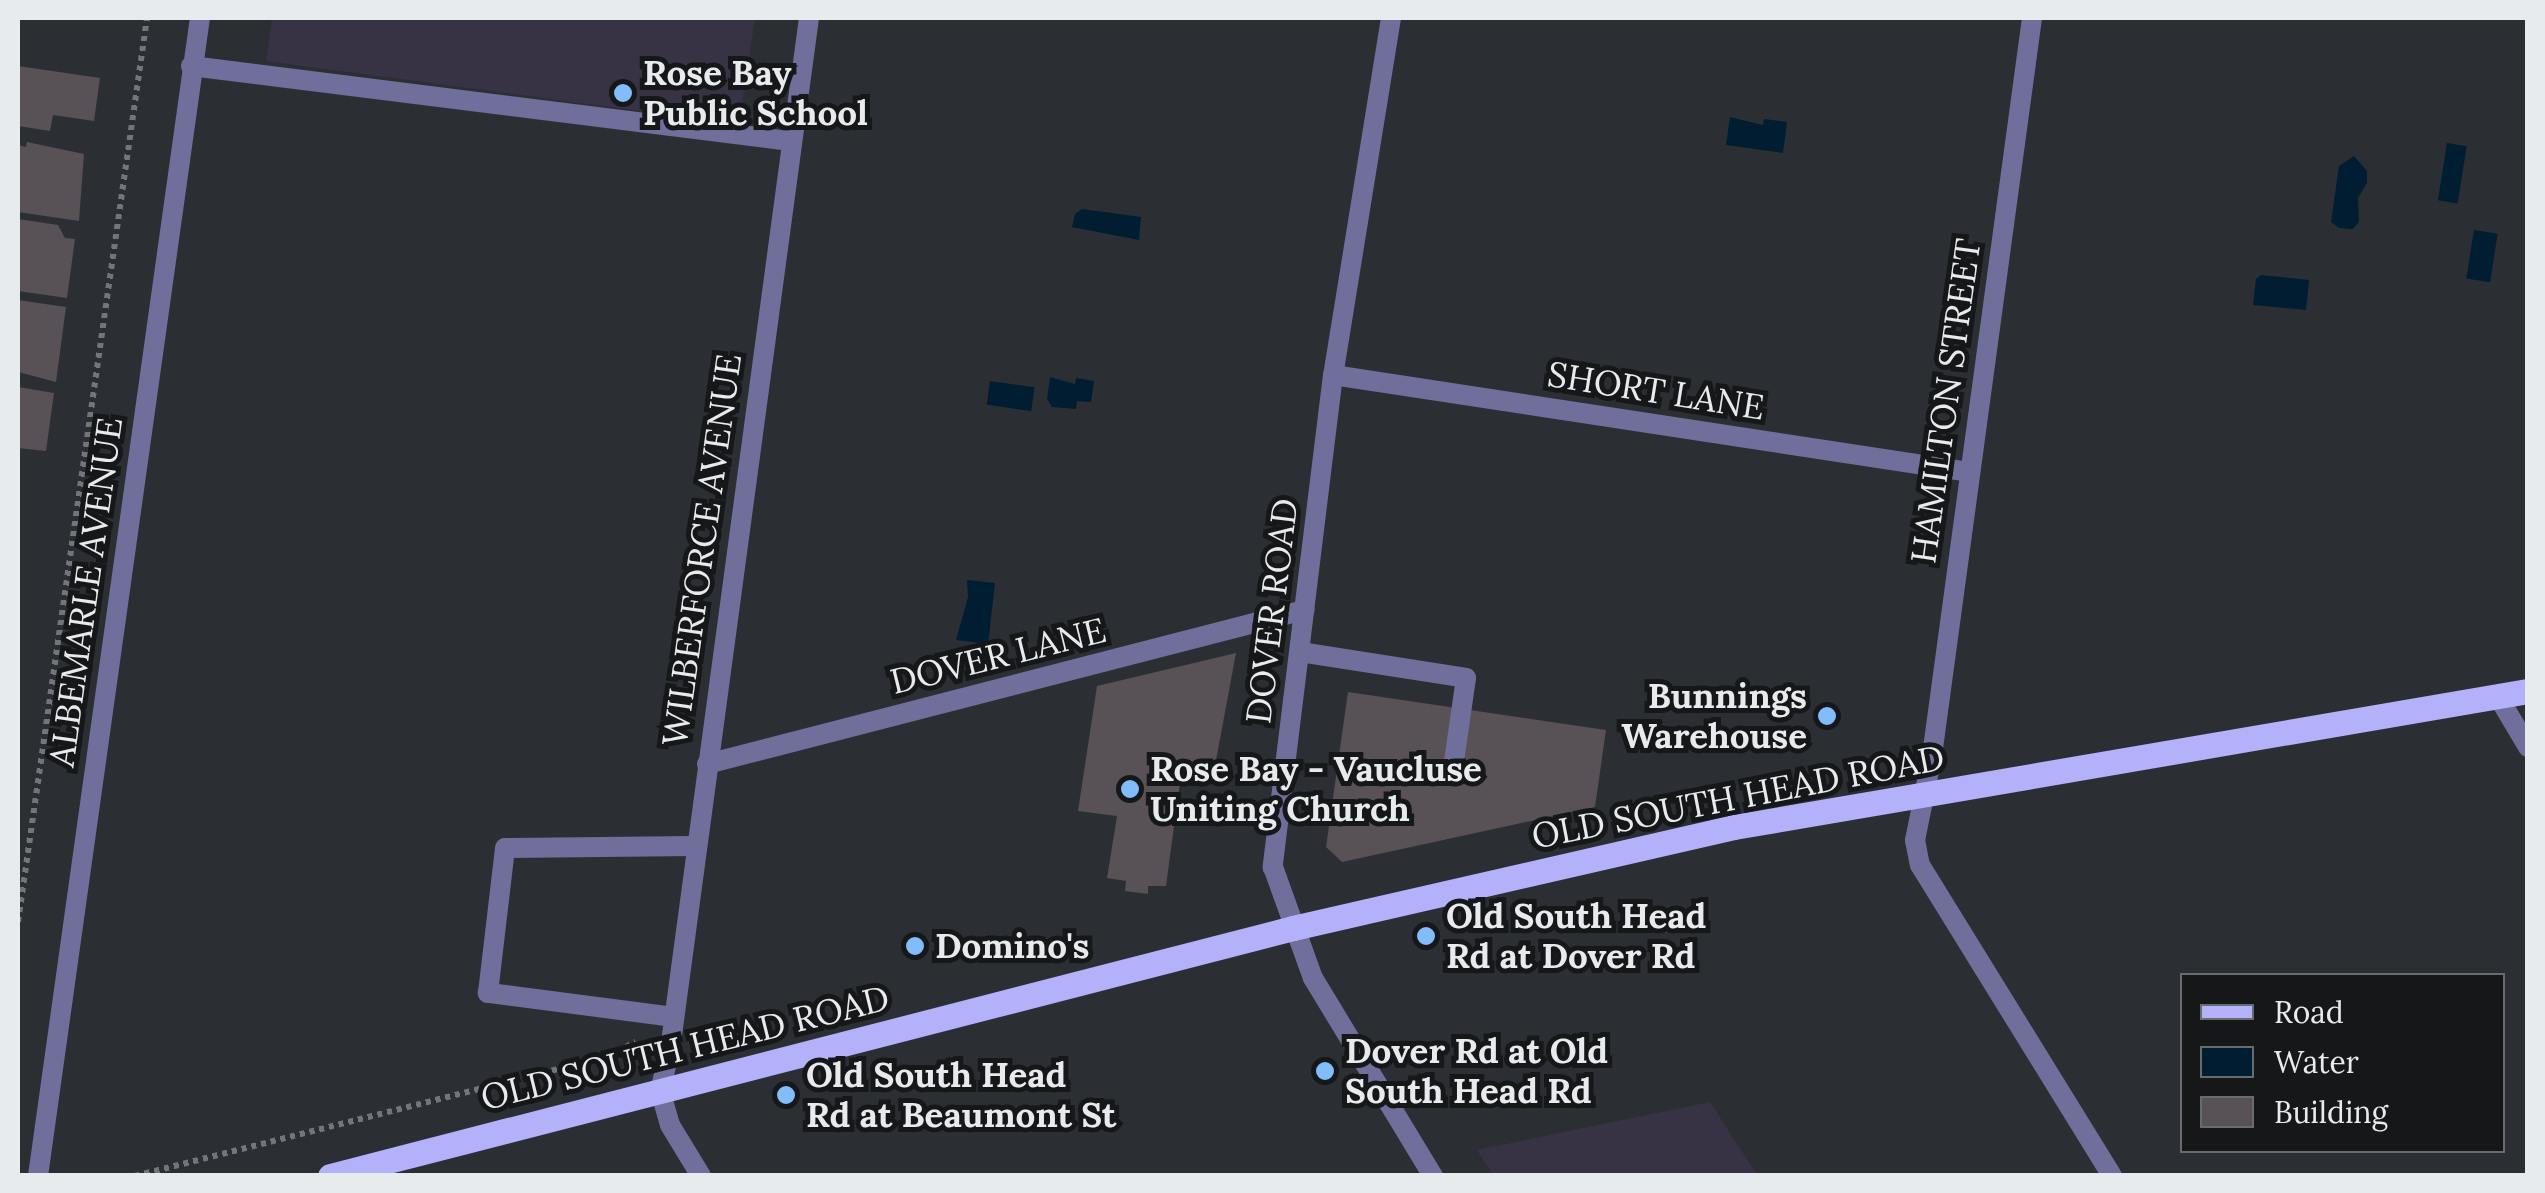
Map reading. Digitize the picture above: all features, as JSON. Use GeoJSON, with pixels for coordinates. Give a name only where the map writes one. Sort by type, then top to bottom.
{"type":"FeatureCollection","features":[{"type":"Feature","properties":{"kind":"main road","name":"OLD SOUTH HEAD ROAD"},"geometry":{"type":"LineString","coordinates":[[330,1176],[1292,928],[1734,828],[2528,691]]}},
{"type":"Feature","properties":{"kind":"street","name":"ALBEMARLE AVENUE"},"geometry":{"type":"LineString","coordinates":[[38,1176],[200,18]]}},
{"type":"Feature","properties":{"kind":"street","name":"WILBERFORCE AVENUE"},"geometry":{"type":"LineString","coordinates":[[660,1091],[673,1021],[808,18]]}},
{"type":"Feature","properties":{"kind":"street","name":"DOVER ROAD"},"geometry":{"type":"LineString","coordinates":[[1391,18],[1333,375],[1273,867],[1313,978],[1434,1176]]}},
{"type":"Feature","properties":{"kind":"street","name":"HAMILTON STREET"},"geometry":{"type":"LineString","coordinates":[[2032,18],[1916,840],[1920,865],[2112,1176]]}},
{"type":"Feature","properties":{"kind":"street"},"geometry":{"type":"LineString","coordinates":[[191,66],[790,141]]}},
{"type":"Feature","properties":{"kind":"street","name":"SHORT LANE"},"geometry":{"type":"LineString","coordinates":[[1333,375],[1969,472]]}},
{"type":"Feature","properties":{"kind":"street","name":"DOVER LANE"},"geometry":{"type":"LineString","coordinates":[[707,764],[1304,610]]}},
{"type":"Feature","properties":{"kind":"street"},"geometry":{"type":"LineString","coordinates":[[1300,652],[1466,678],[1452,775]]}},
{"type":"Feature","properties":{"kind":"street"},"geometry":{"type":"LineString","coordinates":[[2497,696],[2528,746]]}},
{"type":"Feature","properties":{"kind":"street"},"geometry":{"type":"LineString","coordinates":[[673,1021],[488,993],[505,848],[696,846]]}},
{"type":"Feature","properties":{"kind":"street"},"geometry":{"type":"LineString","coordinates":[[660,1091],[670,1126],[701,1176]]}},
{"type":"Feature","properties":{"kind":"path"},"geometry":{"type":"LineString","coordinates":[[18,922],[147,18]]}},
{"type":"Feature","properties":{"kind":"path"},"geometry":{"type":"LineString","coordinates":[[136,1176],[608,1056],[673,1021]]}},
{"type":"Feature","properties":{"kind":"shaded area","name":"Rose Bay Public School"},"geometry":{"type":"Polygon","coordinates":[[[272,18],[755,18],[739,124],[266,61],[272,18]]]}},
{"type":"Feature","properties":{"kind":"shaded area"},"geometry":{"type":"Polygon","coordinates":[[[1710,1102],[1757,1175],[1493,1175],[1477,1150],[1710,1102]]]}},
{"type":"Feature","properties":{"kind":"water"},"geometry":{"type":"Polygon","coordinates":[[[1730,117],[1763,125],[1764,119],[1787,122],[1783,153],[1726,145],[1730,117]]]}},
{"type":"Feature","properties":{"kind":"water"},"geometry":{"type":"Polygon","coordinates":[[[2447,143],[2467,146],[2458,203],[2438,200],[2447,143]]]}},
{"type":"Feature","properties":{"kind":"water"},"geometry":{"type":"Polygon","coordinates":[[[2354,156],[2367,171],[2367,183],[2358,198],[2359,222],[2353,229],[2339,228],[2331,222],[2339,166],[2354,156]]]}},
{"type":"Feature","properties":{"kind":"water"},"geometry":{"type":"Polygon","coordinates":[[[1082,209],[1141,217],[1139,240],[1072,227],[1075,214],[1082,209]]]}},
{"type":"Feature","properties":{"kind":"water"},"geometry":{"type":"Polygon","coordinates":[[[2474,230],[2498,234],[2490,282],[2466,278],[2474,230]]]}},
{"type":"Feature","properties":{"kind":"water"},"geometry":{"type":"Polygon","coordinates":[[[2261,275],[2309,280],[2306,310],[2253,305],[2256,279],[2261,275]]]}},
{"type":"Feature","properties":{"kind":"water"},"geometry":{"type":"Polygon","coordinates":[[[1050,377],[1075,384],[1076,378],[1094,381],[1091,402],[1077,401],[1076,409],[1052,407],[1047,399],[1050,377]]]}},
{"type":"Feature","properties":{"kind":"water"},"geometry":{"type":"Polygon","coordinates":[[[990,381],[1035,387],[1031,411],[987,405],[990,381]]]}},
{"type":"Feature","properties":{"kind":"water"},"geometry":{"type":"Polygon","coordinates":[[[967,580],[995,583],[988,644],[956,640],[968,597],[967,580]]]}},
{"type":"Feature","properties":{"kind":"building"},"geometry":{"type":"Polygon","coordinates":[[[18,66],[100,78],[94,121],[53,115],[50,131],[18,126],[18,66]]]}},
{"type":"Feature","properties":{"kind":"building"},"geometry":{"type":"Polygon","coordinates":[[[27,142],[84,154],[79,221],[18,212],[18,145],[26,147],[27,142]]]}},
{"type":"Feature","properties":{"kind":"building"},"geometry":{"type":"Polygon","coordinates":[[[18,219],[58,225],[65,238],[75,239],[67,298],[18,291],[18,219]]]}},
{"type":"Feature","properties":{"kind":"building"},"geometry":{"type":"Polygon","coordinates":[[[18,300],[66,307],[56,382],[18,372],[18,300]]]}},
{"type":"Feature","properties":{"kind":"building"},"geometry":{"type":"Polygon","coordinates":[[[18,387],[54,393],[46,451],[18,448],[18,387]]]}},
{"type":"Feature","properties":{"kind":"building","name":"Rose Bay - Vaucluse Uniting Church"},"geometry":{"type":"Polygon","coordinates":[[[1236,653],[1215,766],[1182,767],[1166,886],[1148,886],[1148,894],[1125,891],[1126,881],[1107,878],[1117,816],[1078,811],[1097,686],[1236,653]]]}},
{"type":"Feature","properties":{"kind":"building"},"geometry":{"type":"Polygon","coordinates":[[[1348,692],[1606,730],[1595,807],[1342,862],[1326,847],[1348,692]]]}},
{"type":"Feature","properties":{"kind":"place","name":"Rose Bay Public School"},"geometry":{"type":"Point","coordinates":[623,93]}},
{"type":"Feature","properties":{"kind":"place","name":"Bunnings Warehouse"},"geometry":{"type":"Point","coordinates":[1827,716]}},
{"type":"Feature","properties":{"kind":"place","name":"Rose Bay - Vaucluse Uniting Church"},"geometry":{"type":"Point","coordinates":[1130,789]}},
{"type":"Feature","properties":{"kind":"place","name":"Old South Head Rd at Dover Rd"},"geometry":{"type":"Point","coordinates":[1426,936]}},
{"type":"Feature","properties":{"kind":"place","name":"Domino's"},"geometry":{"type":"Point","coordinates":[915,946]}},
{"type":"Feature","properties":{"kind":"place","name":"Dover Rd at Old South Head Rd"},"geometry":{"type":"Point","coordinates":[1325,1071]}},
{"type":"Feature","properties":{"kind":"place","name":"Old South Head Rd at Beaumont St"},"geometry":{"type":"Point","coordinates":[786,1095]}}]}
